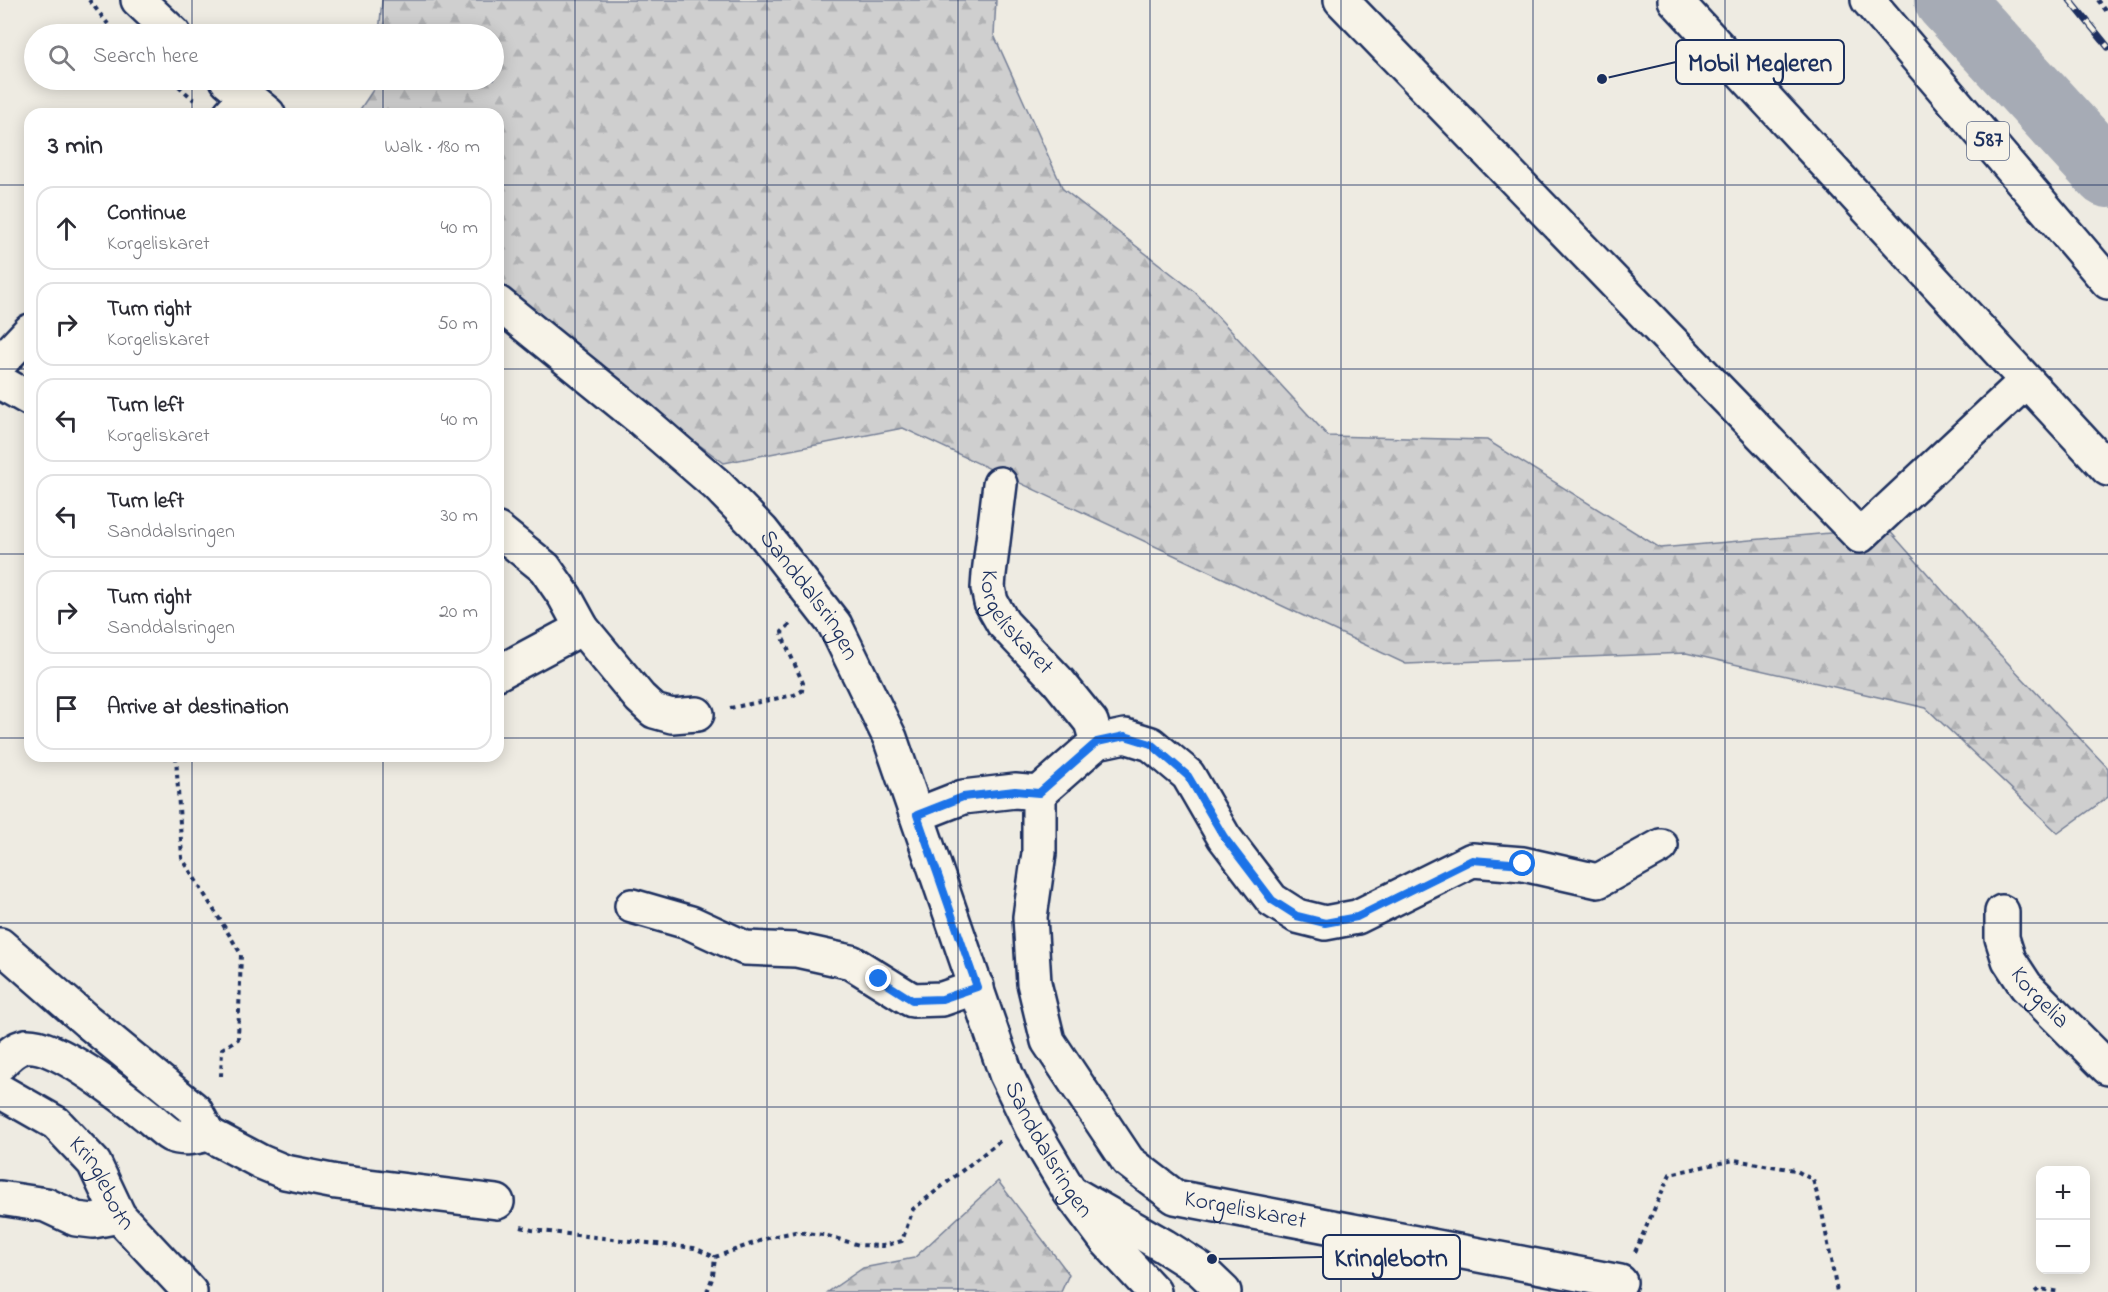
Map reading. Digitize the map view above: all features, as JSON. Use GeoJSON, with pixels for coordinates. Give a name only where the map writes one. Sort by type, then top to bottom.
{"type":"FeatureCollection","features":[{"type":"Feature","properties":{"kind":"street"},"geometry":{"type":"LineString","coordinates":[[138,0],[163,24]]}},
{"type":"Feature","properties":{"kind":"street"},"geometry":{"type":"LineString","coordinates":[[1341,0],[1860,536],[2026,381]]}},
{"type":"Feature","properties":{"kind":"street"},"geometry":{"type":"LineString","coordinates":[[1675,0],[2108,469]]}},
{"type":"Feature","properties":{"kind":"street","name":"587"},"geometry":{"type":"LineString","coordinates":[[1868,0],[2108,282]]}},
{"type":"Feature","properties":{"kind":"street","name":"Sanddalsringen"},"geometry":{"type":"LineString","coordinates":[[504,308],[642,420],[717,485],[762,531],[835,625],[890,738],[1006,1074],[1032,1128],[1070,1192],[1106,1240],[1154,1292]]}},
{"type":"Feature","properties":{"kind":"street"},"geometry":{"type":"LineString","coordinates":[[0,363],[24,337]]}},
{"type":"Feature","properties":{"kind":"street"},"geometry":{"type":"LineString","coordinates":[[0,382],[24,396]]}},
{"type":"Feature","properties":{"kind":"street","name":"Korgeliskaret"},"geometry":{"type":"LineString","coordinates":[[1000,484],[988,574],[991,602],[1003,623],[1058,681],[1091,722],[1097,742]]}},
{"type":"Feature","properties":{"kind":"street"},"geometry":{"type":"LineString","coordinates":[[504,535],[545,568],[565,597],[582,628],[640,698],[654,711],[672,716],[697,714]]}},
{"type":"Feature","properties":{"kind":"street"},"geometry":{"type":"LineString","coordinates":[[504,671],[582,628]]}},
{"type":"Feature","properties":{"kind":"street"},"geometry":{"type":"LineString","coordinates":[[917,815],[963,797],[1015,791],[1039,793],[1097,742],[1125,736],[1151,744],[1188,776],[1224,837],[1272,900],[1297,916],[1325,923],[1357,917],[1472,860],[1523,864],[1598,881],[1660,846]]}},
{"type":"Feature","properties":{"kind":"street","name":"Korgeliskaret"},"geometry":{"type":"LineString","coordinates":[[1039,793],[1039,853],[1030,917],[1034,983],[1048,1041],[1128,1161],[1175,1197],[1620,1282]]}},
{"type":"Feature","properties":{"kind":"street"},"geometry":{"type":"LineString","coordinates":[[632,906],[692,923],[745,948],[796,950],[851,962],[912,1000],[942,999],[977,987]]}},
{"type":"Feature","properties":{"kind":"street","name":"Korgelia"},"geometry":{"type":"LineString","coordinates":[[2002,912],[2002,938],[2008,960],[2026,986],[2108,1068]]}},
{"type":"Feature","properties":{"kind":"street"},"geometry":{"type":"LineString","coordinates":[[0,945],[87,1021],[195,1110],[208,1134],[261,1162],[285,1172],[336,1182],[497,1202]]}},
{"type":"Feature","properties":{"kind":"street"},"geometry":{"type":"LineString","coordinates":[[0,1064],[9,1053],[26,1046],[42,1048],[64,1057],[132,1104],[171,1135],[191,1138],[208,1134]]}},
{"type":"Feature","properties":{"kind":"street","name":"Kringlebotn"},"geometry":{"type":"LineString","coordinates":[[0,1091],[56,1123],[79,1147],[94,1163],[119,1216],[190,1292]]}},
{"type":"Feature","properties":{"kind":"street"},"geometry":{"type":"LineString","coordinates":[[1070,1192],[1200,1269],[1224,1292]]}},
{"type":"Feature","properties":{"kind":"street"},"geometry":{"type":"LineString","coordinates":[[0,1198],[46,1205],[76,1219],[93,1221],[119,1216]]}},
{"type":"Feature","properties":{"kind":"path"},"geometry":{"type":"LineString","coordinates":[[88,0],[108,24]]}},
{"type":"Feature","properties":{"kind":"path"},"geometry":{"type":"LineString","coordinates":[[2098,0],[2108,13]]}},
{"type":"Feature","properties":{"kind":"path"},"geometry":{"type":"LineString","coordinates":[[183,90],[196,101]]}},
{"type":"Feature","properties":{"kind":"path"},"geometry":{"type":"LineString","coordinates":[[784,615],[796,634]]}},
{"type":"Feature","properties":{"kind":"path"},"geometry":{"type":"LineString","coordinates":[[697,714],[802,691],[803,683],[783,638],[782,632],[790,623]]}},
{"type":"Feature","properties":{"kind":"path"},"geometry":{"type":"LineString","coordinates":[[176,762],[182,858],[242,954],[238,1039],[222,1049],[221,1076]]}},
{"type":"Feature","properties":{"kind":"path"},"geometry":{"type":"LineString","coordinates":[[497,1202],[504,1222],[532,1230],[694,1248],[715,1257],[771,1237],[795,1232],[824,1235],[859,1245],[883,1246],[902,1241],[913,1209],[1000,1140]]}},
{"type":"Feature","properties":{"kind":"path"},"geometry":{"type":"LineString","coordinates":[[1620,1282],[1670,1174],[1734,1160],[1795,1170],[1813,1180],[1822,1212],[1837,1292]]}},
{"type":"Feature","properties":{"kind":"path"},"geometry":{"type":"LineString","coordinates":[[708,1291],[713,1276],[715,1257]]}},
{"type":"Feature","properties":{"kind":"path"},"geometry":{"type":"LineString","coordinates":[[2034,1292],[2039,1289],[2060,1292]]}},
{"type":"Feature","properties":{"kind":"green space"},"geometry":{"type":"Polygon","coordinates":[[[382,0],[996,0],[994,35],[1063,189],[1195,292],[1328,436],[1487,440],[1660,548],[1887,528],[1987,641],[2108,768],[2108,797],[2058,833],[1926,708],[1686,653],[1406,664],[903,428],[724,463],[504,301],[504,108],[361,108],[373,90],[504,90],[504,24],[380,24],[382,0]]]}},
{"type":"Feature","properties":{"kind":"green space"},"geometry":{"type":"Polygon","coordinates":[[[998,1181],[1069,1274],[1061,1292],[828,1292],[863,1268],[914,1258],[998,1181]]]}},
{"type":"Feature","properties":{"kind":"waterway"},"geometry":{"type":"LineString","coordinates":[[1948,0],[2108,174]]}},
{"type":"Feature","properties":{"kind":"railway"},"geometry":{"type":"LineString","coordinates":[[2070,0],[2108,47]]}},
{"type":"Feature","properties":{"kind":"place","name":"Mobil Megleren"},"geometry":{"type":"Point","coordinates":[1602,79]}},
{"type":"Feature","properties":{"kind":"place","name":"Kringlebotn"},"geometry":{"type":"Point","coordinates":[1212,1259]}},
{"type":"Feature","properties":{"kind":"route"},"geometry":{"type":"LineString","coordinates":[[879,979],[912,1000],[942,999],[977,987],[917,815],[963,797],[1015,791],[1039,793],[1097,742],[1125,736],[1151,744],[1188,776],[1224,837],[1272,900],[1297,916],[1325,923],[1357,917],[1472,860],[1523,864]]}}]}
